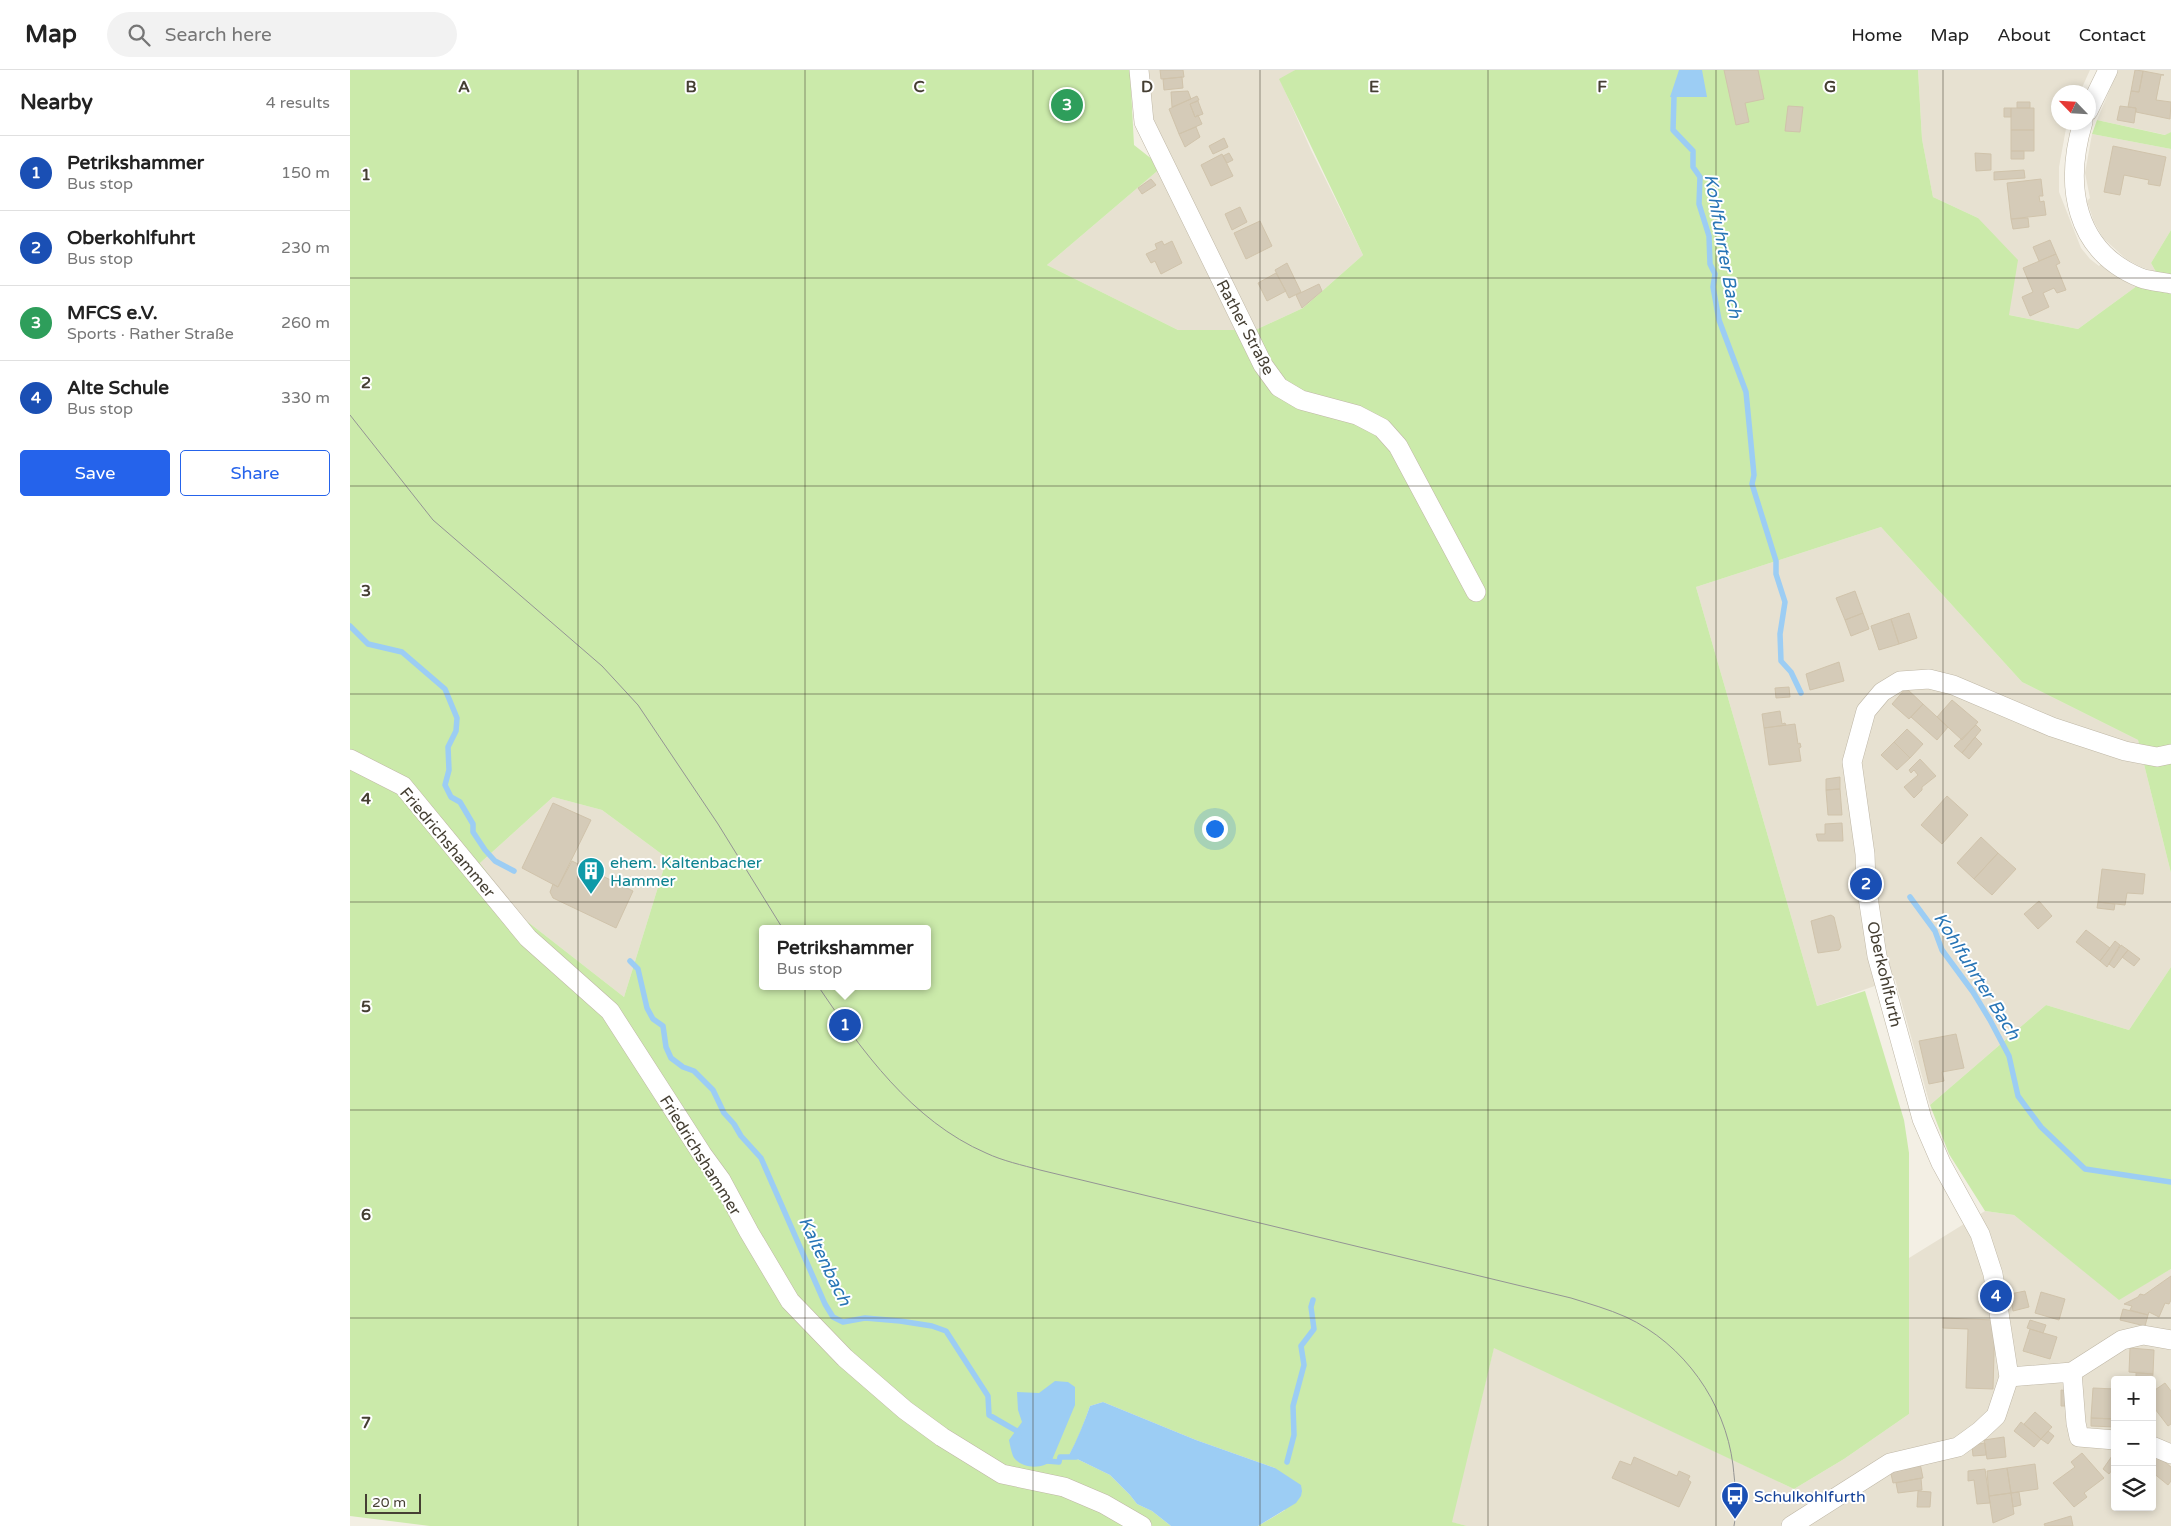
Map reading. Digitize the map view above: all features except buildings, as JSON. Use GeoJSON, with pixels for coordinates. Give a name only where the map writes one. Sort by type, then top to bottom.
{"type":"FeatureCollection","features":[{"type":"Feature","properties":{"kind":"street","name":"Rather Straße"},"geometry":{"type":"LineString","coordinates":[[1139,70],[1144,122],[1263,365],[1279,387],[1301,400],[1357,415],[1382,428],[1398,446],[1476,592]]}},
{"type":"Feature","properties":{"kind":"street"},"geometry":{"type":"LineString","coordinates":[[2096,95],[2108,70]]}},
{"type":"Feature","properties":{"kind":"street"},"geometry":{"type":"LineString","coordinates":[[2081,130],[2075,151],[2075,202],[2094,244],[2113,263],[2142,278],[2171,284]]}},
{"type":"Feature","properties":{"kind":"street","name":"Oberkohlfurth"},"geometry":{"type":"LineString","coordinates":[[2009,1377],[1993,1274],[1980,1234],[1959,1197],[1922,1119],[1877,956],[1866,884],[1865,854],[1852,762],[1866,711],[1882,692],[1900,680],[1929,679],[1953,685],[2052,727],[2125,750],[2157,757],[2171,754]]}},
{"type":"Feature","properties":{"kind":"street","name":"Friedrichshammer"},"geometry":{"type":"LineString","coordinates":[[350,759],[403,786],[528,938],[610,1011],[702,1154],[722,1180],[749,1232],[790,1301],[845,1358],[905,1410],[942,1437],[1002,1474],[1064,1487],[1104,1504],[1142,1526]]}},
{"type":"Feature","properties":{"kind":"street"},"geometry":{"type":"LineString","coordinates":[[1790,1526],[1890,1463],[1958,1447],[1980,1431],[1996,1416],[2009,1377],[2072,1372],[2122,1340],[2144,1335],[2171,1340]]}},
{"type":"Feature","properties":{"kind":"street"},"geometry":{"type":"LineString","coordinates":[[2072,1372],[2076,1423],[2080,1437],[2111,1440]]}},
{"type":"Feature","properties":{"kind":"street"},"geometry":{"type":"LineString","coordinates":[[2156,1448],[2171,1454]]}},
{"type":"Feature","properties":{"kind":"shaded area"},"geometry":{"type":"Polygon","coordinates":[[[1143,70],[1295,70],[1280,80],[1311,150],[1363,255],[1303,308],[1251,332],[1147,124],[1143,70]]]}},
{"type":"Feature","properties":{"kind":"shaded area"},"geometry":{"type":"Polygon","coordinates":[[[1918,70],[2090,70],[2083,85],[2051,85],[2051,130],[2066,130],[2059,167],[2059,192],[2081,248],[2090,259],[2099,266],[2102,263],[2141,283],[2078,329],[2009,315],[1978,218],[1933,197],[1922,139],[1918,70]]]}},
{"type":"Feature","properties":{"kind":"shaded area"},"geometry":{"type":"Polygon","coordinates":[[[2118,70],[2171,70],[2171,132],[2166,135],[2097,120],[2118,70]]]}},
{"type":"Feature","properties":{"kind":"shaded area"},"geometry":{"type":"Polygon","coordinates":[[[2092,134],[2171,149],[2171,230],[2151,263],[2156,272],[2126,259],[2103,238],[2094,222],[2087,201],[2090,198],[2085,173],[2092,134]]]}},
{"type":"Feature","properties":{"kind":"shaded area"},"geometry":{"type":"Polygon","coordinates":[[[1162,167],[1241,330],[1178,330],[1047,265],[1162,167]]]}},
{"type":"Feature","properties":{"kind":"shaded area"},"geometry":{"type":"Polygon","coordinates":[[[1881,527],[2022,682],[2138,740],[2171,873],[2171,967],[2129,1030],[2046,1005],[1930,1105],[1895,979],[1817,1006],[1696,587],[1881,527]]]}},
{"type":"Feature","properties":{"kind":"shaded area"},"geometry":{"type":"Polygon","coordinates":[[[553,797],[602,810],[667,858],[624,997],[519,915],[480,863],[553,797]]]}},
{"type":"Feature","properties":{"kind":"shaded area"},"geometry":{"type":"Polygon","coordinates":[[[1985,1211],[2014,1215],[2119,1299],[2171,1269],[2171,1526],[1467,1526],[1451,1522],[1494,1347],[1794,1489],[1844,1459],[1909,1414],[1909,1258],[1985,1211]]]}},
{"type":"Feature","properties":{"kind":"green space"},"geometry":{"type":"Polygon","coordinates":[[[350,70],[1130,70],[1134,145],[1162,167],[1047,265],[1178,330],[1241,330],[1251,332],[1303,308],[1363,255],[1279,79],[1295,70],[1918,70],[1922,139],[1933,197],[1978,218],[2018,260],[2009,315],[2078,329],[2156,272],[2151,263],[2171,230],[2171,873],[2138,740],[2022,682],[1881,527],[1696,587],[1817,1006],[1865,991],[1904,1120],[1909,1153],[1909,1414],[1844,1459],[1794,1489],[1494,1348],[1452,1522],[1467,1526],[1258,1526],[1285,1510],[1275,1468],[1196,1440],[1103,1402],[1090,1406],[1069,1455],[1110,1475],[1137,1504],[1152,1511],[1171,1526],[430,1526],[350,1516],[350,70]],[[553,797],[480,863],[519,915],[624,997],[667,858],[602,810],[553,797]]]}},
{"type":"Feature","properties":{"kind":"green space"},"geometry":{"type":"Polygon","coordinates":[[[2097,120],[2165,135],[2171,132],[2171,149],[2092,134],[2093,130],[2096,130],[2097,120]]]}},
{"type":"Feature","properties":{"kind":"green space"},"geometry":{"type":"Polygon","coordinates":[[[2171,967],[2171,1269],[2119,1300],[2014,1215],[1985,1211],[1949,1154],[1930,1105],[2046,1005],[2129,1030],[2171,967]]]}},
{"type":"Feature","properties":{"kind":"water"},"geometry":{"type":"Polygon","coordinates":[[[1679,70],[1702,70],[1707,97],[1670,97],[1679,70]]]}},
{"type":"Feature","properties":{"kind":"water"},"geometry":{"type":"Polygon","coordinates":[[[1055,1381],[1068,1382],[1075,1387],[1075,1405],[1052,1460],[1038,1467],[1026,1466],[1013,1456],[1009,1440],[1022,1422],[1018,1410],[1017,1392],[1039,1393],[1055,1381]]]}},
{"type":"Feature","properties":{"kind":"water"},"geometry":{"type":"Polygon","coordinates":[[[1103,1402],[1196,1440],[1275,1468],[1301,1485],[1301,1496],[1296,1503],[1258,1526],[1171,1526],[1152,1511],[1137,1504],[1110,1475],[1069,1455],[1090,1406],[1103,1402]]]}},
{"type":"Feature","properties":{"kind":"waterway","name":"Kohlfuhrter Bach"},"geometry":{"type":"LineString","coordinates":[[1674,97],[1673,130],[1693,151],[1693,167],[1700,177],[1699,204],[1709,236],[1710,264],[1715,274],[1713,287],[1719,320],[1746,392],[1754,475],[1752,484],[1776,561],[1776,574],[1785,602],[1780,634],[1781,661],[1791,672],[1801,693]]}},
{"type":"Feature","properties":{"kind":"waterway","name":"Kaltenbach"},"geometry":{"type":"LineString","coordinates":[[350,626],[368,644],[402,652],[445,689],[457,718],[456,731],[448,747],[449,770],[445,785],[451,797],[460,802],[473,824],[473,832],[485,850],[495,861],[514,871]]}},
{"type":"Feature","properties":{"kind":"waterway","name":"Kohlfuhrter Bach"},"geometry":{"type":"LineString","coordinates":[[1910,897],[1935,931],[1942,950],[1973,992],[1990,1020],[2009,1056],[2018,1096],[2041,1127],[2085,1169],[2171,1182]]}},
{"type":"Feature","properties":{"kind":"waterway","name":"Kaltenbach"},"geometry":{"type":"LineString","coordinates":[[630,961],[638,969],[647,1008],[653,1019],[663,1026],[666,1047],[671,1058],[683,1067],[694,1071],[713,1090],[724,1113],[761,1158],[825,1304],[833,1317],[843,1322],[865,1318],[900,1321],[932,1326],[946,1331],[988,1396],[989,1415],[1017,1431],[1019,1437]]}},
{"type":"Feature","properties":{"kind":"waterway"},"geometry":{"type":"LineString","coordinates":[[1287,1462],[1294,1435],[1293,1406],[1304,1365],[1301,1346],[1314,1329],[1311,1307],[1313,1300]]}},
{"type":"Feature","properties":{"kind":"waterway","name":"Kaltenbach"},"geometry":{"type":"LineString","coordinates":[[1047,1461],[1059,1462],[1060,1457],[1076,1457]]}},
{"type":"Feature","properties":{"kind":"tram line"},"geometry":{"type":"LineString","coordinates":[[350,415],[433,520],[602,666],[638,705],[718,824],[781,925]]}},
{"type":"Feature","properties":{"kind":"tram line"},"geometry":{"type":"LineString","coordinates":[[821,990],[871,1059],[912,1103],[935,1123],[959,1139],[992,1156],[1040,1170],[1571,1298],[1619,1314],[1647,1329],[1683,1359],[1711,1398],[1721,1419],[1733,1465],[1736,1504],[1734,1526]]}},
{"type":"Feature","properties":{"kind":"place","name":"MFCS e.V."},"geometry":{"type":"Point","coordinates":[1067,105]}},
{"type":"Feature","properties":{"kind":"place","name":"Oberkohlfuhrt"},"geometry":{"type":"Point","coordinates":[1866,884]}},
{"type":"Feature","properties":{"kind":"place","name":"ehem. Kaltenbacher Hammer"},"geometry":{"type":"Point","coordinates":[591,895]}},
{"type":"Feature","properties":{"kind":"place","name":"Petrikshammer"},"geometry":{"type":"Point","coordinates":[845,1025]}},
{"type":"Feature","properties":{"kind":"place","name":"Alte Schule"},"geometry":{"type":"Point","coordinates":[1996,1296]}},
{"type":"Feature","properties":{"kind":"place","name":"Schulkohlfurth"},"geometry":{"type":"Point","coordinates":[1735,1520]}}]}
